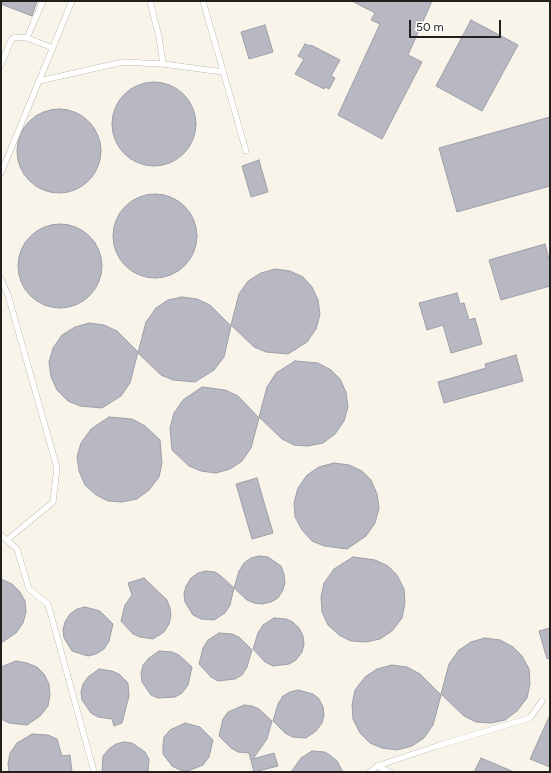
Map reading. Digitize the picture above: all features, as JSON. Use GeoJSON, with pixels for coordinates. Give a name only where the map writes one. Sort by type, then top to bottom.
{"type":"FeatureCollection","features":[{"type":"Feature","properties":{"kind":"lane"},"geometry":{"type":"LineString","coordinates":[[27,38],[43,1]]}},
{"type":"Feature","properties":{"kind":"lane"},"geometry":{"type":"LineString","coordinates":[[1,173],[72,1]]}},
{"type":"Feature","properties":{"kind":"lane"},"geometry":{"type":"LineString","coordinates":[[150,1],[159,37],[163,64]]}},
{"type":"Feature","properties":{"kind":"lane"},"geometry":{"type":"LineString","coordinates":[[203,1],[246,151]]}},
{"type":"Feature","properties":{"kind":"lane"},"geometry":{"type":"LineString","coordinates":[[1,66],[10,40],[15,38],[27,38],[53,48]]}},
{"type":"Feature","properties":{"kind":"lane"},"geometry":{"type":"LineString","coordinates":[[39,81],[123,62],[163,64],[223,72]]}},
{"type":"Feature","properties":{"kind":"lane"},"geometry":{"type":"LineString","coordinates":[[1,279],[8,296],[57,468],[53,502],[7,540]]}},
{"type":"Feature","properties":{"kind":"lane"},"geometry":{"type":"LineString","coordinates":[[1,535],[17,549],[29,589],[48,604],[94,772]]}},
{"type":"Feature","properties":{"kind":"lane"},"geometry":{"type":"LineString","coordinates":[[370,772],[377,766],[530,718],[542,701]]}},
{"type":"Feature","properties":{"kind":"lane"},"geometry":{"type":"LineString","coordinates":[[377,766],[390,772]]}},
{"type":"Feature","properties":{"kind":"building"},"geometry":{"type":"Polygon","coordinates":[[[1,1],[37,1],[32,16],[1,4],[1,1]]]}},
{"type":"Feature","properties":{"kind":"building"},"geometry":{"type":"Polygon","coordinates":[[[352,1],[432,1],[408,55],[422,62],[382,139],[338,115],[380,24],[371,20],[375,13],[352,1]]]}},
{"type":"Feature","properties":{"kind":"building"},"geometry":{"type":"Polygon","coordinates":[[[471,20],[518,45],[482,111],[436,86],[471,20]]]}},
{"type":"Feature","properties":{"kind":"building"},"geometry":{"type":"Polygon","coordinates":[[[265,25],[273,52],[249,59],[241,32],[265,25]]]}},
{"type":"Feature","properties":{"kind":"building"},"geometry":{"type":"Polygon","coordinates":[[[305,44],[311,45],[340,60],[331,76],[335,78],[329,89],[325,87],[324,89],[295,74],[304,59],[298,56],[305,44]]]}},
{"type":"Feature","properties":{"kind":"building"},"geometry":{"type":"Polygon","coordinates":[[[154,82],[170,85],[184,94],[193,108],[196,124],[193,140],[184,154],[170,163],[154,166],[138,163],[124,154],[115,140],[112,124],[115,108],[124,94],[138,85],[154,82]]]}},
{"type":"Feature","properties":{"kind":"building"},"geometry":{"type":"Polygon","coordinates":[[[59,109],[75,112],[89,121],[98,135],[101,151],[98,167],[89,181],[75,190],[59,193],[43,190],[29,181],[20,167],[17,151],[20,135],[29,121],[43,112],[59,109]]]}},
{"type":"Feature","properties":{"kind":"building"},"geometry":{"type":"Polygon","coordinates":[[[550,117],[550,186],[457,212],[439,148],[550,117]]]}},
{"type":"Feature","properties":{"kind":"building"},"geometry":{"type":"Polygon","coordinates":[[[259,160],[268,192],[251,197],[242,166],[259,160]]]}},
{"type":"Feature","properties":{"kind":"building"},"geometry":{"type":"Polygon","coordinates":[[[155,194],[171,197],[185,206],[194,220],[197,236],[194,252],[185,266],[171,275],[155,278],[139,275],[125,266],[116,252],[113,236],[116,220],[125,206],[139,197],[155,194]]]}},
{"type":"Feature","properties":{"kind":"building"},"geometry":{"type":"Polygon","coordinates":[[[60,224],[76,227],[90,236],[99,250],[102,266],[99,282],[90,296],[76,305],[60,308],[44,305],[30,296],[21,282],[18,266],[21,250],[30,236],[44,227],[60,224]]]}},
{"type":"Feature","properties":{"kind":"building"},"geometry":{"type":"Polygon","coordinates":[[[545,244],[550,263],[550,286],[501,300],[489,260],[545,244]]]}},
{"type":"Feature","properties":{"kind":"building"},"geometry":{"type":"Polygon","coordinates":[[[275,269],[290,271],[303,277],[312,287],[318,300],[320,314],[316,329],[307,342],[288,354],[266,352],[254,347],[231,325],[239,294],[248,281],[261,273],[275,269]]]}},
{"type":"Feature","properties":{"kind":"building"},"geometry":{"type":"Polygon","coordinates":[[[457,293],[460,304],[464,303],[469,320],[475,318],[482,344],[451,353],[443,325],[427,330],[419,303],[457,293]]]}},
{"type":"Feature","properties":{"kind":"building"},"geometry":{"type":"Polygon","coordinates":[[[182,297],[197,299],[210,305],[231,326],[224,357],[214,370],[195,382],[173,380],[161,375],[138,353],[146,322],[156,308],[168,300],[182,297]]]}},
{"type":"Feature","properties":{"kind":"building"},"geometry":{"type":"Polygon","coordinates":[[[89,323],[104,325],[117,331],[138,352],[130,383],[121,396],[102,408],[80,406],[68,401],[57,390],[51,377],[49,362],[53,348],[62,335],[75,327],[89,323]]]}},
{"type":"Feature","properties":{"kind":"building"},"geometry":{"type":"Polygon","coordinates":[[[516,355],[523,381],[444,403],[438,382],[486,368],[485,364],[516,355]]]}},
{"type":"Feature","properties":{"kind":"building"},"geometry":{"type":"Polygon","coordinates":[[[295,361],[318,363],[331,370],[340,379],[346,392],[348,407],[344,421],[335,434],[323,443],[308,446],[294,445],[282,439],[259,417],[267,387],[276,373],[295,361]]]}},
{"type":"Feature","properties":{"kind":"building"},"geometry":{"type":"Polygon","coordinates":[[[202,387],[225,390],[238,396],[259,418],[251,448],[242,461],[230,469],[216,473],[201,471],[189,466],[172,450],[170,428],[174,413],[183,400],[202,387]]]}},
{"type":"Feature","properties":{"kind":"building"},"geometry":{"type":"Polygon","coordinates":[[[109,417],[132,419],[145,426],[160,440],[162,463],[159,477],[149,490],[137,499],[122,502],[108,501],[96,495],[85,485],[79,471],[77,457],[81,443],[91,429],[109,417]]]}},
{"type":"Feature","properties":{"kind":"building"},"geometry":{"type":"Polygon","coordinates":[[[334,463],[349,465],[362,471],[371,480],[377,494],[379,508],[375,523],[366,536],[347,549],[324,546],[312,541],[302,530],[295,517],[294,503],[298,488],[307,475],[319,467],[334,463]]]}},
{"type":"Feature","properties":{"kind":"building"},"geometry":{"type":"Polygon","coordinates":[[[257,478],[273,533],[252,539],[236,484],[257,478]]]}},
{"type":"Feature","properties":{"kind":"building"},"geometry":{"type":"Polygon","coordinates":[[[259,556],[268,557],[281,566],[285,582],[283,590],[278,598],[271,602],[262,604],[247,600],[234,588],[239,571],[244,563],[251,558],[259,556]]]}},
{"type":"Feature","properties":{"kind":"building"},"geometry":{"type":"Polygon","coordinates":[[[353,557],[375,560],[388,566],[397,575],[404,589],[405,603],[402,618],[392,631],[380,639],[366,642],[351,641],[339,635],[328,625],[322,612],[321,597],[324,583],[334,569],[353,557]]]}},
{"type":"Feature","properties":{"kind":"building"},"geometry":{"type":"Polygon","coordinates":[[[206,571],[215,572],[234,588],[230,605],[225,613],[214,620],[201,619],[193,615],[185,602],[184,594],[186,586],[191,578],[198,573],[206,571]]]}},
{"type":"Feature","properties":{"kind":"building"},"geometry":{"type":"Polygon","coordinates":[[[144,578],[167,600],[170,608],[171,616],[169,624],[164,632],[153,639],[140,637],[133,634],[121,621],[125,605],[132,595],[128,583],[144,578]]]}},
{"type":"Feature","properties":{"kind":"building"},"geometry":{"type":"Polygon","coordinates":[[[1,579],[12,584],[20,592],[25,601],[26,612],[23,623],[16,633],[1,643],[1,579]]]}},
{"type":"Feature","properties":{"kind":"building"},"geometry":{"type":"Polygon","coordinates":[[[85,607],[100,611],[113,624],[109,641],[104,649],[96,654],[88,656],[72,651],[64,638],[63,630],[65,622],[70,614],[77,609],[85,607]]]}},
{"type":"Feature","properties":{"kind":"building"},"geometry":{"type":"Polygon","coordinates":[[[274,618],[286,619],[293,622],[299,628],[303,636],[304,644],[302,652],[296,660],[289,664],[273,666],[265,662],[253,649],[258,633],[263,625],[274,618]]]}},
{"type":"Feature","properties":{"kind":"building"},"geometry":{"type":"Polygon","coordinates":[[[550,628],[550,658],[547,659],[539,631],[550,628]]]}},
{"type":"Feature","properties":{"kind":"building"},"geometry":{"type":"Polygon","coordinates":[[[219,633],[232,634],[239,637],[252,650],[247,667],[242,675],[235,679],[218,681],[211,677],[199,664],[203,648],[208,640],[219,633]]]}},
{"type":"Feature","properties":{"kind":"building"},"geometry":{"type":"Polygon","coordinates":[[[485,638],[500,640],[513,647],[522,656],[529,669],[530,684],[527,698],[517,711],[505,720],[491,723],[476,722],[464,716],[441,694],[449,664],[459,650],[471,642],[485,638]]]}},
{"type":"Feature","properties":{"kind":"building"},"geometry":{"type":"Polygon","coordinates":[[[159,651],[172,652],[179,655],[192,667],[188,685],[182,693],[175,697],[158,698],[151,695],[142,682],[141,673],[143,665],[149,658],[159,651]]]}},
{"type":"Feature","properties":{"kind":"building"},"geometry":{"type":"Polygon","coordinates":[[[16,661],[37,667],[44,674],[49,684],[50,695],[48,706],[40,716],[27,725],[9,723],[1,719],[1,667],[16,661]]]}},
{"type":"Feature","properties":{"kind":"building"},"geometry":{"type":"Polygon","coordinates":[[[392,665],[407,667],[420,674],[441,695],[433,725],[424,738],[412,746],[397,750],[382,748],[370,743],[360,733],[353,719],[352,705],[355,690],[365,677],[377,669],[392,665]]]}},
{"type":"Feature","properties":{"kind":"building"},"geometry":{"type":"Polygon","coordinates":[[[99,669],[112,671],[119,674],[128,683],[129,696],[122,723],[114,726],[112,719],[98,717],[91,713],[82,700],[81,692],[83,684],[88,677],[99,669]]]}},
{"type":"Feature","properties":{"kind":"building"},"geometry":{"type":"Polygon","coordinates":[[[298,690],[313,694],[319,699],[323,707],[324,715],[322,723],[316,731],[306,738],[293,737],[285,733],[273,721],[278,704],[283,696],[298,690]]]}},
{"type":"Feature","properties":{"kind":"building"},"geometry":{"type":"Polygon","coordinates":[[[244,705],[259,709],[272,721],[267,739],[253,759],[274,753],[278,766],[254,772],[249,753],[238,752],[231,748],[219,736],[223,719],[228,712],[244,705]]]}},
{"type":"Feature","properties":{"kind":"building"},"geometry":{"type":"Polygon","coordinates":[[[550,715],[550,767],[530,759],[550,715]]]}},
{"type":"Feature","properties":{"kind":"building"},"geometry":{"type":"Polygon","coordinates":[[[185,723],[200,727],[213,740],[209,757],[203,765],[188,771],[180,770],[172,766],[163,754],[164,737],[170,730],[185,723]]]}},
{"type":"Feature","properties":{"kind":"building"},"geometry":{"type":"Polygon","coordinates":[[[32,734],[48,735],[57,739],[62,756],[70,755],[72,772],[9,772],[8,764],[10,753],[17,743],[32,734]]]}},
{"type":"Feature","properties":{"kind":"building"},"geometry":{"type":"Polygon","coordinates":[[[124,742],[132,743],[145,752],[149,759],[148,772],[102,772],[103,756],[116,744],[124,742]]]}},
{"type":"Feature","properties":{"kind":"building"},"geometry":{"type":"Polygon","coordinates":[[[312,751],[325,752],[331,756],[337,761],[343,772],[291,772],[301,758],[312,751]]]}},
{"type":"Feature","properties":{"kind":"building"},"geometry":{"type":"Polygon","coordinates":[[[481,758],[514,772],[474,772],[481,758]]]}}]}
